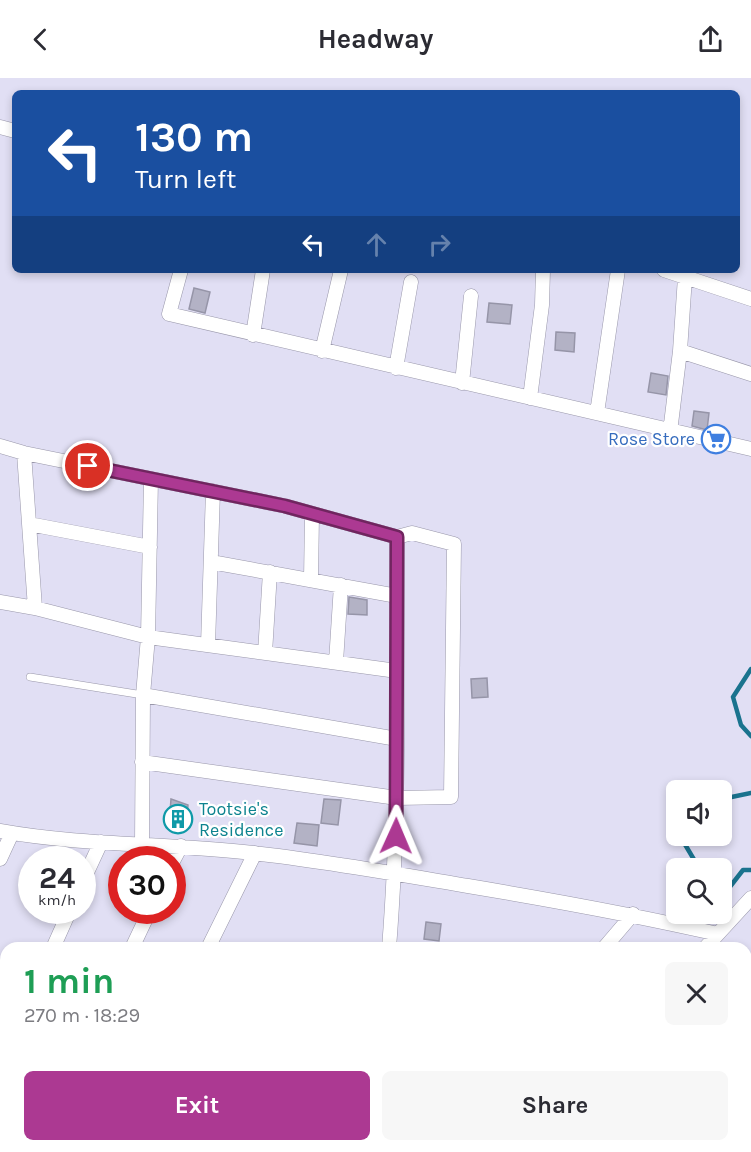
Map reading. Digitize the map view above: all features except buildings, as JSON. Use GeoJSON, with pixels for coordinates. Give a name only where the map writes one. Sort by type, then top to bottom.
{"type":"FeatureCollection","features":[{"type":"Feature","properties":{"kind":"street"},"geometry":{"type":"LineString","coordinates":[[180,273],[169,314],[751,449]]}},
{"type":"Feature","properties":{"kind":"street"},"geometry":{"type":"LineString","coordinates":[[253,335],[263,273]]}},
{"type":"Feature","properties":{"kind":"street"},"geometry":{"type":"LineString","coordinates":[[322,351],[340,273]]}},
{"type":"Feature","properties":{"kind":"street"},"geometry":{"type":"LineString","coordinates":[[530,398],[542,305],[543,273]]}},
{"type":"Feature","properties":{"kind":"street"},"geometry":{"type":"LineString","coordinates":[[597,413],[618,273]]}},
{"type":"Feature","properties":{"kind":"street"},"geometry":{"type":"LineString","coordinates":[[673,273],[751,299]]}},
{"type":"Feature","properties":{"kind":"street"},"geometry":{"type":"LineString","coordinates":[[670,432],[680,351],[685,277]]}},
{"type":"Feature","properties":{"kind":"street"},"geometry":{"type":"LineString","coordinates":[[396,368],[411,282]]}},
{"type":"Feature","properties":{"kind":"street"},"geometry":{"type":"LineString","coordinates":[[462,383],[471,296]]}},
{"type":"Feature","properties":{"kind":"street"},"geometry":{"type":"LineString","coordinates":[[680,351],[751,374]]}},
{"type":"Feature","properties":{"kind":"street"},"geometry":{"type":"LineString","coordinates":[[0,446],[24,453],[213,491],[397,537],[412,533],[453,544],[451,797],[397,798],[142,762]]}},
{"type":"Feature","properties":{"kind":"street"},"geometry":{"type":"LineString","coordinates":[[24,453],[35,608]]}},
{"type":"Feature","properties":{"kind":"street"},"geometry":{"type":"LineString","coordinates":[[142,845],[143,695],[148,637],[151,479]]}},
{"type":"Feature","properties":{"kind":"street"},"geometry":{"type":"LineString","coordinates":[[208,645],[213,491]]}},
{"type":"Feature","properties":{"kind":"street"},"geometry":{"type":"LineString","coordinates":[[311,580],[312,514]]}},
{"type":"Feature","properties":{"kind":"street"},"geometry":{"type":"LineString","coordinates":[[29,524],[150,547]]}},
{"type":"Feature","properties":{"kind":"street"},"geometry":{"type":"LineString","coordinates":[[389,942],[395,874],[397,798],[397,537]]}},
{"type":"Feature","properties":{"kind":"street"},"geometry":{"type":"LineString","coordinates":[[211,562],[397,597]]}},
{"type":"Feature","properties":{"kind":"street"},"geometry":{"type":"LineString","coordinates":[[265,652],[270,572]]}},
{"type":"Feature","properties":{"kind":"street"},"geometry":{"type":"LineString","coordinates":[[336,662],[341,585]]}},
{"type":"Feature","properties":{"kind":"street"},"geometry":{"type":"LineString","coordinates":[[0,602],[35,608],[148,637],[397,671]]}},
{"type":"Feature","properties":{"kind":"street"},"geometry":{"type":"LineString","coordinates":[[143,695],[397,739]]}},
{"type":"Feature","properties":{"kind":"street"},"geometry":{"type":"LineString","coordinates":[[0,859],[6,832],[101,842],[181,846]]}},
{"type":"Feature","properties":{"kind":"street"},"geometry":{"type":"LineString","coordinates":[[96,853],[101,842]]}},
{"type":"Feature","properties":{"kind":"street"},"geometry":{"type":"LineString","coordinates":[[186,846],[255,853],[395,874],[633,914],[718,934]]}},
{"type":"Feature","properties":{"kind":"street"},"geometry":{"type":"LineString","coordinates":[[211,942],[255,853]]}},
{"type":"Feature","properties":{"kind":"street"},"geometry":{"type":"LineString","coordinates":[[711,942],[751,898]]}},
{"type":"Feature","properties":{"kind":"street"},"geometry":{"type":"LineString","coordinates":[[609,942],[633,914]]}},
{"type":"Feature","properties":{"kind":"street"},"geometry":{"type":"LineString","coordinates":[[56,942],[64,924]]}},
{"type":"Feature","properties":{"kind":"street"},"geometry":{"type":"LineString","coordinates":[[135,942],[143,924]]}},
{"type":"Feature","properties":{"kind":"lane"},"geometry":{"type":"LineString","coordinates":[[30,677],[143,695]]}},
{"type":"Feature","properties":{"kind":"waterway"},"geometry":{"type":"LineString","coordinates":[[751,669],[733,697],[741,725],[751,736]]}},
{"type":"Feature","properties":{"kind":"waterway"},"geometry":{"type":"LineString","coordinates":[[732,797],[751,793]]}},
{"type":"Feature","properties":{"kind":"waterway"},"geometry":{"type":"LineString","coordinates":[[686,846],[693,858]]}},
{"type":"Feature","properties":{"kind":"waterway"},"geometry":{"type":"LineString","coordinates":[[732,884],[743,870],[751,870]]}},
{"type":"Feature","properties":{"kind":"place","name":"Rose Store"},"geometry":{"type":"Point","coordinates":[716,439]}},
{"type":"Feature","properties":{"kind":"place","name":"Tootsie's Residence"},"geometry":{"type":"Point","coordinates":[178,819]}},
{"type":"Feature","properties":{"kind":"route"},"geometry":{"type":"LineString","coordinates":[[88,466],[285,506],[397,537],[396,836]]}}]}
